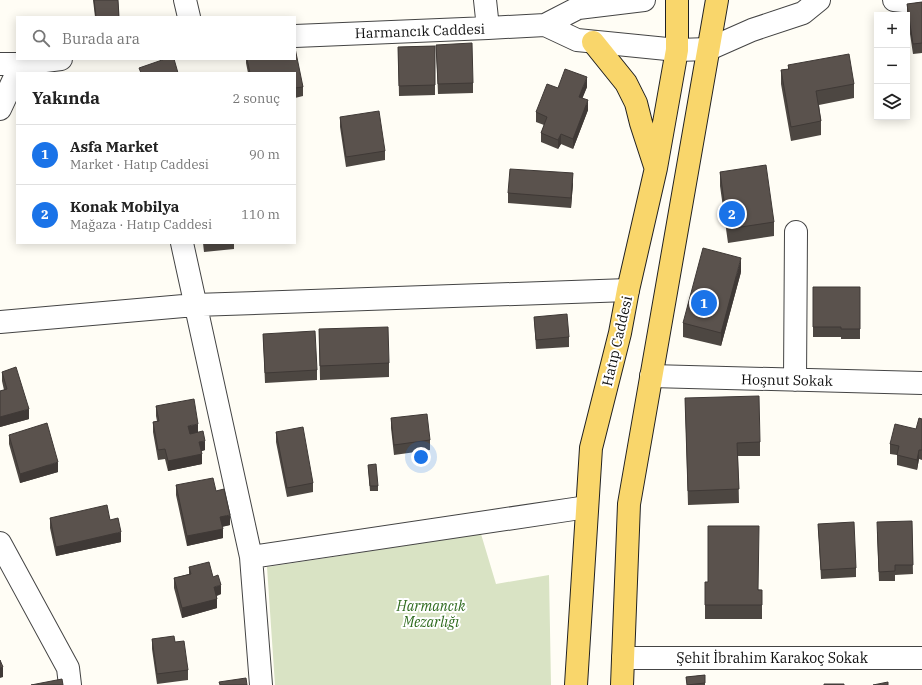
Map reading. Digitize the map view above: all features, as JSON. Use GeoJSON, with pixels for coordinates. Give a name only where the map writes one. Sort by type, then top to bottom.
{"type":"FeatureCollection","features":[{"type":"Feature","properties":{"kind":"main road","name":"Hatıp Caddesi"},"geometry":{"type":"LineString","coordinates":[[576,685],[591,448],[620,333],[628,290],[656,168],[677,50],[677,0]]}},
{"type":"Feature","properties":{"kind":"main road"},"geometry":{"type":"LineString","coordinates":[[622,685],[629,504],[717,0]]}},
{"type":"Feature","properties":{"kind":"main road"},"geometry":{"type":"LineString","coordinates":[[593,42],[626,83],[636,103],[656,168]]}},
{"type":"Feature","properties":{"kind":"street"},"geometry":{"type":"LineString","coordinates":[[185,0],[189,16]]}},
{"type":"Feature","properties":{"kind":"street"},"geometry":{"type":"LineString","coordinates":[[485,0],[488,28]]}},
{"type":"Feature","properties":{"kind":"street"},"geometry":{"type":"LineString","coordinates":[[545,25],[578,8],[644,0]]}},
{"type":"Feature","properties":{"kind":"street"},"geometry":{"type":"LineString","coordinates":[[545,25],[577,40],[677,50],[709,49],[752,30],[803,13],[818,0]]}},
{"type":"Feature","properties":{"kind":"street"},"geometry":{"type":"LineString","coordinates":[[894,0],[922,3]]}},
{"type":"Feature","properties":{"kind":"street","name":"Harmancık Caddesi"},"geometry":{"type":"LineString","coordinates":[[296,36],[545,25]]}},
{"type":"Feature","properties":{"kind":"street"},"geometry":{"type":"LineString","coordinates":[[0,108],[10,64],[51,60]]}},
{"type":"Feature","properties":{"kind":"street"},"geometry":{"type":"LineString","coordinates":[[795,380],[796,232]]}},
{"type":"Feature","properties":{"kind":"street"},"geometry":{"type":"LineString","coordinates":[[182,244],[251,557],[261,685]]}},
{"type":"Feature","properties":{"kind":"street"},"geometry":{"type":"LineString","coordinates":[[0,322],[195,305],[628,290]]}},
{"type":"Feature","properties":{"kind":"street","name":"Hoşnut Sokak"},"geometry":{"type":"LineString","coordinates":[[651,376],[922,383]]}},
{"type":"Feature","properties":{"kind":"street"},"geometry":{"type":"LineString","coordinates":[[251,557],[587,508]]}},
{"type":"Feature","properties":{"kind":"street"},"geometry":{"type":"LineString","coordinates":[[0,543],[68,668],[70,685]]}},
{"type":"Feature","properties":{"kind":"street","name":"Şehit İbrahim Karakoç Sokak"},"geometry":{"type":"LineString","coordinates":[[623,658],[922,658]]}},
{"type":"Feature","properties":{"kind":"green space","name":"Harmancık Mezarlığı"},"geometry":{"type":"Polygon","coordinates":[[[481,534],[496,584],[549,575],[551,685],[275,685],[267,567],[481,534]]]}},
{"type":"Feature","properties":{"kind":"building"},"geometry":{"type":"Polygon","coordinates":[[[94,0],[118,0],[119,16],[96,16],[94,0]]]}},
{"type":"Feature","properties":{"kind":"building"},"geometry":{"type":"Polygon","coordinates":[[[922,2],[922,43],[913,44],[910,12],[908,12],[907,4],[922,2]]]}},
{"type":"Feature","properties":{"kind":"building"},"geometry":{"type":"Polygon","coordinates":[[[472,43],[473,83],[438,84],[436,45],[472,43]]]}},
{"type":"Feature","properties":{"kind":"building"},"geometry":{"type":"Polygon","coordinates":[[[435,46],[435,85],[399,86],[398,47],[435,46]]]}},
{"type":"Feature","properties":{"kind":"building"},"geometry":{"type":"Polygon","coordinates":[[[296,53],[303,87],[296,88],[296,72],[250,72],[247,60],[296,60],[296,53]]]}},
{"type":"Feature","properties":{"kind":"building"},"geometry":{"type":"Polygon","coordinates":[[[849,54],[854,84],[816,91],[821,121],[791,127],[781,70],[789,69],[788,65],[849,54]]]}},
{"type":"Feature","properties":{"kind":"building"},"geometry":{"type":"Polygon","coordinates":[[[162,60],[174,60],[178,72],[141,72],[139,68],[162,60]]]}},
{"type":"Feature","properties":{"kind":"building"},"geometry":{"type":"Polygon","coordinates":[[[565,69],[587,77],[579,97],[588,100],[573,139],[561,134],[558,140],[541,133],[547,117],[536,112],[547,84],[558,88],[565,69]]]}},
{"type":"Feature","properties":{"kind":"building"},"geometry":{"type":"Polygon","coordinates":[[[379,111],[385,151],[346,157],[340,117],[379,111]]]}},
{"type":"Feature","properties":{"kind":"building"},"geometry":{"type":"Polygon","coordinates":[[[766,165],[774,222],[728,229],[720,172],[766,165]]]}},
{"type":"Feature","properties":{"kind":"building"},"geometry":{"type":"Polygon","coordinates":[[[510,169],[573,173],[571,198],[508,193],[510,169]]]}},
{"type":"Feature","properties":{"kind":"building"},"geometry":{"type":"Polygon","coordinates":[[[703,248],[741,258],[721,333],[683,323],[703,248]]]}},
{"type":"Feature","properties":{"kind":"building"},"geometry":{"type":"Polygon","coordinates":[[[813,287],[860,287],[860,329],[813,327],[813,287]]]}},
{"type":"Feature","properties":{"kind":"building"},"geometry":{"type":"Polygon","coordinates":[[[567,314],[569,337],[536,340],[534,317],[567,314]]]}},
{"type":"Feature","properties":{"kind":"building"},"geometry":{"type":"Polygon","coordinates":[[[388,327],[389,363],[320,366],[319,329],[388,327]]]}},
{"type":"Feature","properties":{"kind":"building"},"geometry":{"type":"Polygon","coordinates":[[[315,331],[317,370],[265,373],[263,334],[315,331]]]}},
{"type":"Feature","properties":{"kind":"building"},"geometry":{"type":"Polygon","coordinates":[[[16,367],[29,409],[0,417],[0,391],[7,389],[2,372],[16,367]]]}},
{"type":"Feature","properties":{"kind":"building"},"geometry":{"type":"Polygon","coordinates":[[[759,396],[760,442],[737,443],[739,489],[688,491],[685,398],[759,396]]]}},
{"type":"Feature","properties":{"kind":"building"},"geometry":{"type":"Polygon","coordinates":[[[194,399],[198,424],[188,426],[190,434],[203,431],[205,441],[199,442],[202,454],[168,461],[165,449],[158,450],[153,422],[159,421],[156,406],[194,399]]]}},
{"type":"Feature","properties":{"kind":"building"},"geometry":{"type":"Polygon","coordinates":[[[427,414],[430,440],[394,445],[391,418],[427,414]]]}},
{"type":"Feature","properties":{"kind":"building"},"geometry":{"type":"Polygon","coordinates":[[[919,418],[922,419],[922,450],[919,450],[917,460],[897,455],[899,446],[890,444],[895,424],[916,429],[919,418]]]}},
{"type":"Feature","properties":{"kind":"building"},"geometry":{"type":"Polygon","coordinates":[[[47,423],[58,462],[20,474],[9,435],[47,423]]]}},
{"type":"Feature","properties":{"kind":"building"},"geometry":{"type":"Polygon","coordinates":[[[303,427],[313,483],[287,488],[276,432],[303,427]]]}},
{"type":"Feature","properties":{"kind":"building"},"geometry":{"type":"Polygon","coordinates":[[[376,464],[378,486],[370,486],[368,465],[376,464]]]}},
{"type":"Feature","properties":{"kind":"building"},"geometry":{"type":"Polygon","coordinates":[[[213,478],[216,491],[224,489],[230,515],[220,517],[223,529],[187,536],[176,485],[213,478]]]}},
{"type":"Feature","properties":{"kind":"building"},"geometry":{"type":"Polygon","coordinates":[[[107,505],[110,520],[118,518],[121,532],[56,547],[50,518],[107,505]]]}},
{"type":"Feature","properties":{"kind":"building"},"geometry":{"type":"Polygon","coordinates":[[[912,521],[913,565],[895,565],[895,571],[879,572],[877,522],[912,521]]]}},
{"type":"Feature","properties":{"kind":"building"},"geometry":{"type":"Polygon","coordinates":[[[854,522],[856,568],[821,570],[818,524],[854,522]]]}},
{"type":"Feature","properties":{"kind":"building"},"geometry":{"type":"Polygon","coordinates":[[[708,526],[759,526],[758,590],[762,590],[762,605],[705,605],[705,582],[708,582],[708,526]]]}},
{"type":"Feature","properties":{"kind":"building"},"geometry":{"type":"Polygon","coordinates":[[[209,562],[213,577],[218,575],[221,585],[214,587],[217,599],[182,608],[174,578],[191,574],[189,567],[209,562]]]}},
{"type":"Feature","properties":{"kind":"building"},"geometry":{"type":"Polygon","coordinates":[[[174,636],[175,642],[184,641],[188,670],[157,674],[152,639],[174,636]]]}},
{"type":"Feature","properties":{"kind":"building"},"geometry":{"type":"Polygon","coordinates":[[[0,660],[3,667],[0,668],[0,660]]]}},
{"type":"Feature","properties":{"kind":"building"},"geometry":{"type":"Polygon","coordinates":[[[705,675],[705,683],[687,685],[686,677],[705,675]]]}},
{"type":"Feature","properties":{"kind":"building"},"geometry":{"type":"Polygon","coordinates":[[[246,678],[247,685],[220,685],[219,682],[246,678]]]}},
{"type":"Feature","properties":{"kind":"building"},"geometry":{"type":"Polygon","coordinates":[[[62,679],[63,685],[31,685],[62,679]]]}},
{"type":"Feature","properties":{"kind":"building"},"geometry":{"type":"Polygon","coordinates":[[[888,682],[888,685],[873,685],[888,682]]]}},
{"type":"Feature","properties":{"kind":"building"},"geometry":{"type":"Polygon","coordinates":[[[844,684],[844,685],[824,685],[844,684]]]}},
{"type":"Feature","properties":{"kind":"place","name":"Konak Mobilya"},"geometry":{"type":"Point","coordinates":[732,214]}},
{"type":"Feature","properties":{"kind":"place","name":"Asfa Market"},"geometry":{"type":"Point","coordinates":[704,303]}}]}
